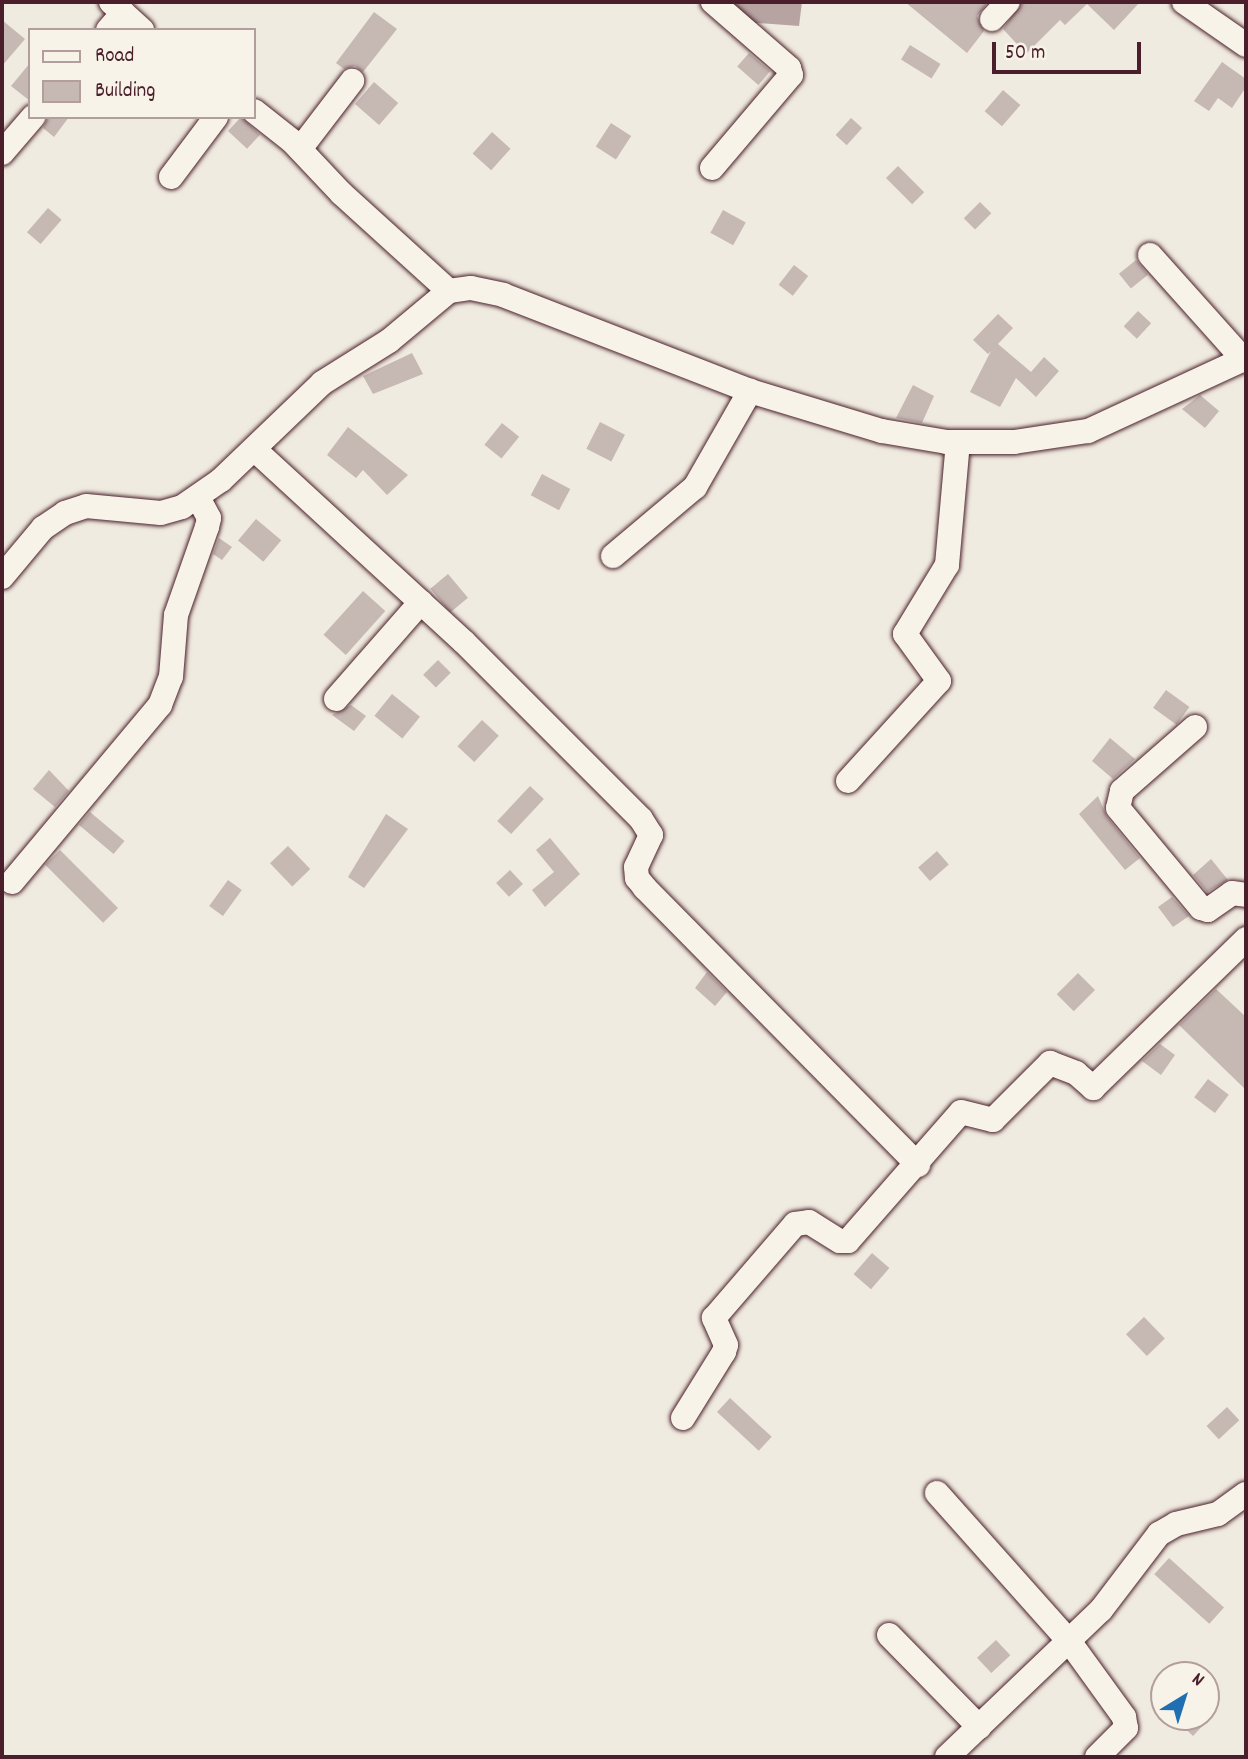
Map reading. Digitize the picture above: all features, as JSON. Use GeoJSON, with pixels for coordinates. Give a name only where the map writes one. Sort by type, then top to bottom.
{"type":"FeatureCollection","features":[{"type":"Feature","properties":{"kind":"street"},"geometry":{"type":"LineString","coordinates":[[712,168],[791,75],[789,68],[713,2]]}},
{"type":"Feature","properties":{"kind":"street"},"geometry":{"type":"LineString","coordinates":[[1184,2],[1246,45]]}},
{"type":"Feature","properties":{"kind":"street"},"geometry":{"type":"LineString","coordinates":[[116,11],[139,28]]}},
{"type":"Feature","properties":{"kind":"street"},"geometry":{"type":"LineString","coordinates":[[300,149],[352,81]]}},
{"type":"Feature","properties":{"kind":"street"},"geometry":{"type":"LineString","coordinates":[[256,113],[300,149],[342,194],[449,291]]}},
{"type":"Feature","properties":{"kind":"street"},"geometry":{"type":"LineString","coordinates":[[2,153],[31,119]]}},
{"type":"Feature","properties":{"kind":"street"},"geometry":{"type":"LineString","coordinates":[[171,177],[214,119]]}},
{"type":"Feature","properties":{"kind":"street"},"geometry":{"type":"LineString","coordinates":[[2,578],[43,528],[65,513],[86,506],[112,506],[161,513],[198,497],[254,449],[322,383],[389,341],[449,291],[471,288],[503,295],[750,391],[882,431],[958,442],[1014,442],[1088,431],[1245,359],[1150,255]]}},
{"type":"Feature","properties":{"kind":"street"},"geometry":{"type":"LineString","coordinates":[[613,556],[695,487],[750,391]]}},
{"type":"Feature","properties":{"kind":"street"},"geometry":{"type":"LineString","coordinates":[[848,781],[939,681],[905,634],[947,565],[958,442]]}},
{"type":"Feature","properties":{"kind":"street"},"geometry":{"type":"LineString","coordinates":[[254,449],[421,602],[641,819],[651,835],[636,867],[637,878],[918,1166]]}},
{"type":"Feature","properties":{"kind":"street"},"geometry":{"type":"LineString","coordinates":[[12,882],[160,705],[172,677],[176,615],[209,518],[198,497]]}},
{"type":"Feature","properties":{"kind":"street"},"geometry":{"type":"LineString","coordinates":[[335,699],[421,602]]}},
{"type":"Feature","properties":{"kind":"street"},"geometry":{"type":"LineString","coordinates":[[1195,727],[1122,791],[1118,808],[1201,908],[1208,909],[1232,893],[1246,895]]}},
{"type":"Feature","properties":{"kind":"street"},"geometry":{"type":"LineString","coordinates":[[683,1418],[724,1352],[726,1345],[713,1318],[795,1224],[809,1222],[840,1241],[848,1241],[918,1166],[961,1112],[968,1110],[993,1120],[1050,1063],[1076,1073],[1093,1088],[1246,939]]}},
{"type":"Feature","properties":{"kind":"street"},"geometry":{"type":"LineString","coordinates":[[937,1493],[1069,1641],[1124,1717],[1126,1728],[1098,1757]]}},
{"type":"Feature","properties":{"kind":"street"},"geometry":{"type":"LineString","coordinates":[[947,1757],[1101,1610],[1159,1534],[1176,1524],[1218,1514],[1246,1494]]}},
{"type":"Feature","properties":{"kind":"street"},"geometry":{"type":"LineString","coordinates":[[888,1635],[979,1727]]}},
{"type":"Feature","properties":{"kind":"shaded area"},"geometry":{"type":"Polygon","coordinates":[[[720,2],[802,2],[799,26],[743,22],[720,2]]]}},
{"type":"Feature","properties":{"kind":"building"},"geometry":{"type":"Polygon","coordinates":[[[905,2],[988,2],[977,16],[984,31],[967,53],[905,2]]]}},
{"type":"Feature","properties":{"kind":"building"},"geometry":{"type":"Polygon","coordinates":[[[1022,2],[1140,2],[1114,30],[1087,4],[1065,25],[1060,20],[1026,54],[1003,29],[1022,2]]]}},
{"type":"Feature","properties":{"kind":"building"},"geometry":{"type":"Polygon","coordinates":[[[374,12],[397,29],[363,72],[355,66],[344,69],[336,63],[374,12]]]}},
{"type":"Feature","properties":{"kind":"building"},"geometry":{"type":"Polygon","coordinates":[[[2,20],[25,39],[2,66],[2,20]]]}},
{"type":"Feature","properties":{"kind":"building"},"geometry":{"type":"Polygon","coordinates":[[[910,45],[941,64],[932,78],[901,59],[910,45]]]}},
{"type":"Feature","properties":{"kind":"building"},"geometry":{"type":"Polygon","coordinates":[[[749,53],[770,71],[758,85],[737,67],[749,53]]]}},
{"type":"Feature","properties":{"kind":"building"},"geometry":{"type":"Polygon","coordinates":[[[1222,62],[1246,79],[1246,87],[1232,108],[1218,98],[1209,111],[1194,101],[1222,62]]]}},
{"type":"Feature","properties":{"kind":"building"},"geometry":{"type":"Polygon","coordinates":[[[28,65],[28,99],[11,86],[28,65]]]}},
{"type":"Feature","properties":{"kind":"building"},"geometry":{"type":"Polygon","coordinates":[[[374,82],[398,103],[379,125],[355,104],[374,82]]]}},
{"type":"Feature","properties":{"kind":"building"},"geometry":{"type":"Polygon","coordinates":[[[1003,90],[1020,105],[1002,126],[985,111],[1003,90]]]}},
{"type":"Feature","properties":{"kind":"building"},"geometry":{"type":"Polygon","coordinates":[[[851,118],[862,128],[847,145],[836,135],[851,118]]]}},
{"type":"Feature","properties":{"kind":"building"},"geometry":{"type":"Polygon","coordinates":[[[47,119],[68,119],[54,137],[43,128],[47,119]]]}},
{"type":"Feature","properties":{"kind":"building"},"geometry":{"type":"Polygon","coordinates":[[[239,119],[243,119],[260,135],[247,149],[228,131],[239,119]]]}},
{"type":"Feature","properties":{"kind":"building"},"geometry":{"type":"Polygon","coordinates":[[[611,123],[631,136],[616,160],[596,146],[611,123]]]}},
{"type":"Feature","properties":{"kind":"building"},"geometry":{"type":"Polygon","coordinates":[[[492,132],[511,149],[491,170],[473,154],[492,132]]]}},
{"type":"Feature","properties":{"kind":"building"},"geometry":{"type":"Polygon","coordinates":[[[898,166],[924,192],[912,204],[886,178],[898,166]]]}},
{"type":"Feature","properties":{"kind":"building"},"geometry":{"type":"Polygon","coordinates":[[[980,202],[991,213],[975,230],[964,218],[980,202]]]}},
{"type":"Feature","properties":{"kind":"building"},"geometry":{"type":"Polygon","coordinates":[[[48,208],[62,220],[41,244],[27,232],[48,208]]]}},
{"type":"Feature","properties":{"kind":"building"},"geometry":{"type":"Polygon","coordinates":[[[723,210],[746,223],[733,245],[710,233],[723,210]]]}},
{"type":"Feature","properties":{"kind":"building"},"geometry":{"type":"Polygon","coordinates":[[[1136,260],[1148,275],[1131,289],[1119,274],[1136,260]]]}},
{"type":"Feature","properties":{"kind":"building"},"geometry":{"type":"Polygon","coordinates":[[[794,265],[808,276],[793,296],[779,285],[794,265]]]}},
{"type":"Feature","properties":{"kind":"building"},"geometry":{"type":"Polygon","coordinates":[[[1138,311],[1151,323],[1137,339],[1124,326],[1138,311]]]}},
{"type":"Feature","properties":{"kind":"building"},"geometry":{"type":"Polygon","coordinates":[[[998,314],[1013,328],[998,344],[1031,372],[1044,357],[1059,371],[1036,397],[1016,378],[1000,407],[970,392],[991,351],[988,354],[973,340],[998,314]]]}},
{"type":"Feature","properties":{"kind":"building"},"geometry":{"type":"Polygon","coordinates":[[[412,353],[423,374],[373,394],[363,376],[412,353]]]}},
{"type":"Feature","properties":{"kind":"building"},"geometry":{"type":"Polygon","coordinates":[[[913,385],[934,396],[922,423],[896,418],[913,385]]]}},
{"type":"Feature","properties":{"kind":"building"},"geometry":{"type":"Polygon","coordinates":[[[1200,395],[1219,411],[1205,428],[1182,409],[1200,395]]]}},
{"type":"Feature","properties":{"kind":"building"},"geometry":{"type":"Polygon","coordinates":[[[600,422],[625,435],[611,461],[586,449],[600,422]]]}},
{"type":"Feature","properties":{"kind":"building"},"geometry":{"type":"Polygon","coordinates":[[[502,423],[519,437],[501,459],[484,445],[502,423]]]}},
{"type":"Feature","properties":{"kind":"building"},"geometry":{"type":"Polygon","coordinates":[[[348,427],[408,475],[387,495],[363,470],[356,478],[327,455],[348,427]]]}},
{"type":"Feature","properties":{"kind":"building"},"geometry":{"type":"Polygon","coordinates":[[[542,474],[570,489],[559,510],[531,495],[542,474]]]}},
{"type":"Feature","properties":{"kind":"building"},"geometry":{"type":"Polygon","coordinates":[[[256,519],[281,540],[263,562],[238,540],[256,519]]]}},
{"type":"Feature","properties":{"kind":"building"},"geometry":{"type":"Polygon","coordinates":[[[219,538],[232,547],[222,560],[213,554],[219,538]]]}},
{"type":"Feature","properties":{"kind":"building"},"geometry":{"type":"Polygon","coordinates":[[[448,574],[468,598],[450,613],[430,589],[448,574]]]}},
{"type":"Feature","properties":{"kind":"building"},"geometry":{"type":"Polygon","coordinates":[[[363,591],[385,611],[346,655],[324,635],[363,591]]]}},
{"type":"Feature","properties":{"kind":"building"},"geometry":{"type":"Polygon","coordinates":[[[438,660],[451,673],[436,688],[423,675],[438,660]]]}},
{"type":"Feature","properties":{"kind":"building"},"geometry":{"type":"Polygon","coordinates":[[[1166,690],[1189,707],[1177,725],[1153,708],[1166,690]]]}},
{"type":"Feature","properties":{"kind":"building"},"geometry":{"type":"Polygon","coordinates":[[[392,694],[420,717],[402,738],[374,716],[392,694]]]}},
{"type":"Feature","properties":{"kind":"building"},"geometry":{"type":"Polygon","coordinates":[[[351,705],[366,716],[354,731],[332,715],[351,705]]]}},
{"type":"Feature","properties":{"kind":"building"},"geometry":{"type":"Polygon","coordinates":[[[482,720],[499,736],[474,762],[457,746],[482,720]]]}},
{"type":"Feature","properties":{"kind":"building"},"geometry":{"type":"Polygon","coordinates":[[[1110,738],[1135,759],[1113,779],[1092,761],[1110,738]]]}},
{"type":"Feature","properties":{"kind":"building"},"geometry":{"type":"Polygon","coordinates":[[[49,770],[69,791],[55,807],[33,789],[49,770]]]}},
{"type":"Feature","properties":{"kind":"building"},"geometry":{"type":"Polygon","coordinates":[[[530,786],[544,799],[511,834],[497,821],[530,786]]]}},
{"type":"Feature","properties":{"kind":"building"},"geometry":{"type":"Polygon","coordinates":[[[1098,796],[1107,817],[1140,858],[1125,870],[1079,814],[1098,796]]]}},
{"type":"Feature","properties":{"kind":"building"},"geometry":{"type":"Polygon","coordinates":[[[90,812],[124,841],[114,854],[79,825],[90,812]]]}},
{"type":"Feature","properties":{"kind":"building"},"geometry":{"type":"Polygon","coordinates":[[[386,814],[408,829],[364,888],[348,877],[386,814]]]}},
{"type":"Feature","properties":{"kind":"building"},"geometry":{"type":"Polygon","coordinates":[[[550,838],[580,874],[545,907],[532,890],[554,872],[536,850],[550,838]]]}},
{"type":"Feature","properties":{"kind":"building"},"geometry":{"type":"Polygon","coordinates":[[[288,846],[310,869],[292,886],[270,863],[288,846]]]}},
{"type":"Feature","properties":{"kind":"building"},"geometry":{"type":"Polygon","coordinates":[[[60,850],[118,908],[103,923],[45,865],[60,850]]]}},
{"type":"Feature","properties":{"kind":"building"},"geometry":{"type":"Polygon","coordinates":[[[937,851],[949,865],[930,881],[918,867],[937,851]]]}},
{"type":"Feature","properties":{"kind":"building"},"geometry":{"type":"Polygon","coordinates":[[[1211,859],[1228,880],[1207,892],[1193,875],[1211,859]]]}},
{"type":"Feature","properties":{"kind":"building"},"geometry":{"type":"Polygon","coordinates":[[[510,870],[523,884],[509,897],[496,883],[510,870]]]}},
{"type":"Feature","properties":{"kind":"building"},"geometry":{"type":"Polygon","coordinates":[[[228,880],[242,890],[223,916],[209,906],[228,880]]]}},
{"type":"Feature","properties":{"kind":"building"},"geometry":{"type":"Polygon","coordinates":[[[1172,897],[1189,916],[1173,927],[1158,907],[1172,897]]]}},
{"type":"Feature","properties":{"kind":"building"},"geometry":{"type":"Polygon","coordinates":[[[707,972],[727,992],[715,1006],[695,988],[707,972]]]}},
{"type":"Feature","properties":{"kind":"building"},"geometry":{"type":"Polygon","coordinates":[[[1078,973],[1095,990],[1074,1011],[1057,994],[1078,973]]]}},
{"type":"Feature","properties":{"kind":"building"},"geometry":{"type":"Polygon","coordinates":[[[1216,989],[1246,1017],[1246,1090],[1179,1025],[1216,989]]]}},
{"type":"Feature","properties":{"kind":"building"},"geometry":{"type":"Polygon","coordinates":[[[1160,1044],[1175,1055],[1161,1075],[1142,1061],[1160,1044]]]}},
{"type":"Feature","properties":{"kind":"building"},"geometry":{"type":"Polygon","coordinates":[[[1208,1079],[1229,1095],[1215,1113],[1194,1097],[1208,1079]]]}},
{"type":"Feature","properties":{"kind":"building"},"geometry":{"type":"Polygon","coordinates":[[[872,1253],[889,1268],[871,1289],[854,1274],[872,1253]]]}},
{"type":"Feature","properties":{"kind":"building"},"geometry":{"type":"Polygon","coordinates":[[[1144,1317],[1165,1339],[1147,1356],[1126,1334],[1144,1317]]]}},
{"type":"Feature","properties":{"kind":"building"},"geometry":{"type":"Polygon","coordinates":[[[730,1398],[772,1437],[759,1451],[717,1412],[730,1398]]]}},
{"type":"Feature","properties":{"kind":"building"},"geometry":{"type":"Polygon","coordinates":[[[1227,1407],[1239,1420],[1219,1439],[1207,1426],[1227,1407]]]}},
{"type":"Feature","properties":{"kind":"building"},"geometry":{"type":"Polygon","coordinates":[[[1169,1558],[1224,1608],[1209,1624],[1154,1574],[1169,1558]]]}},
{"type":"Feature","properties":{"kind":"building"},"geometry":{"type":"Polygon","coordinates":[[[996,1640],[1010,1655],[991,1673],[977,1658],[996,1640]]]}}]}
